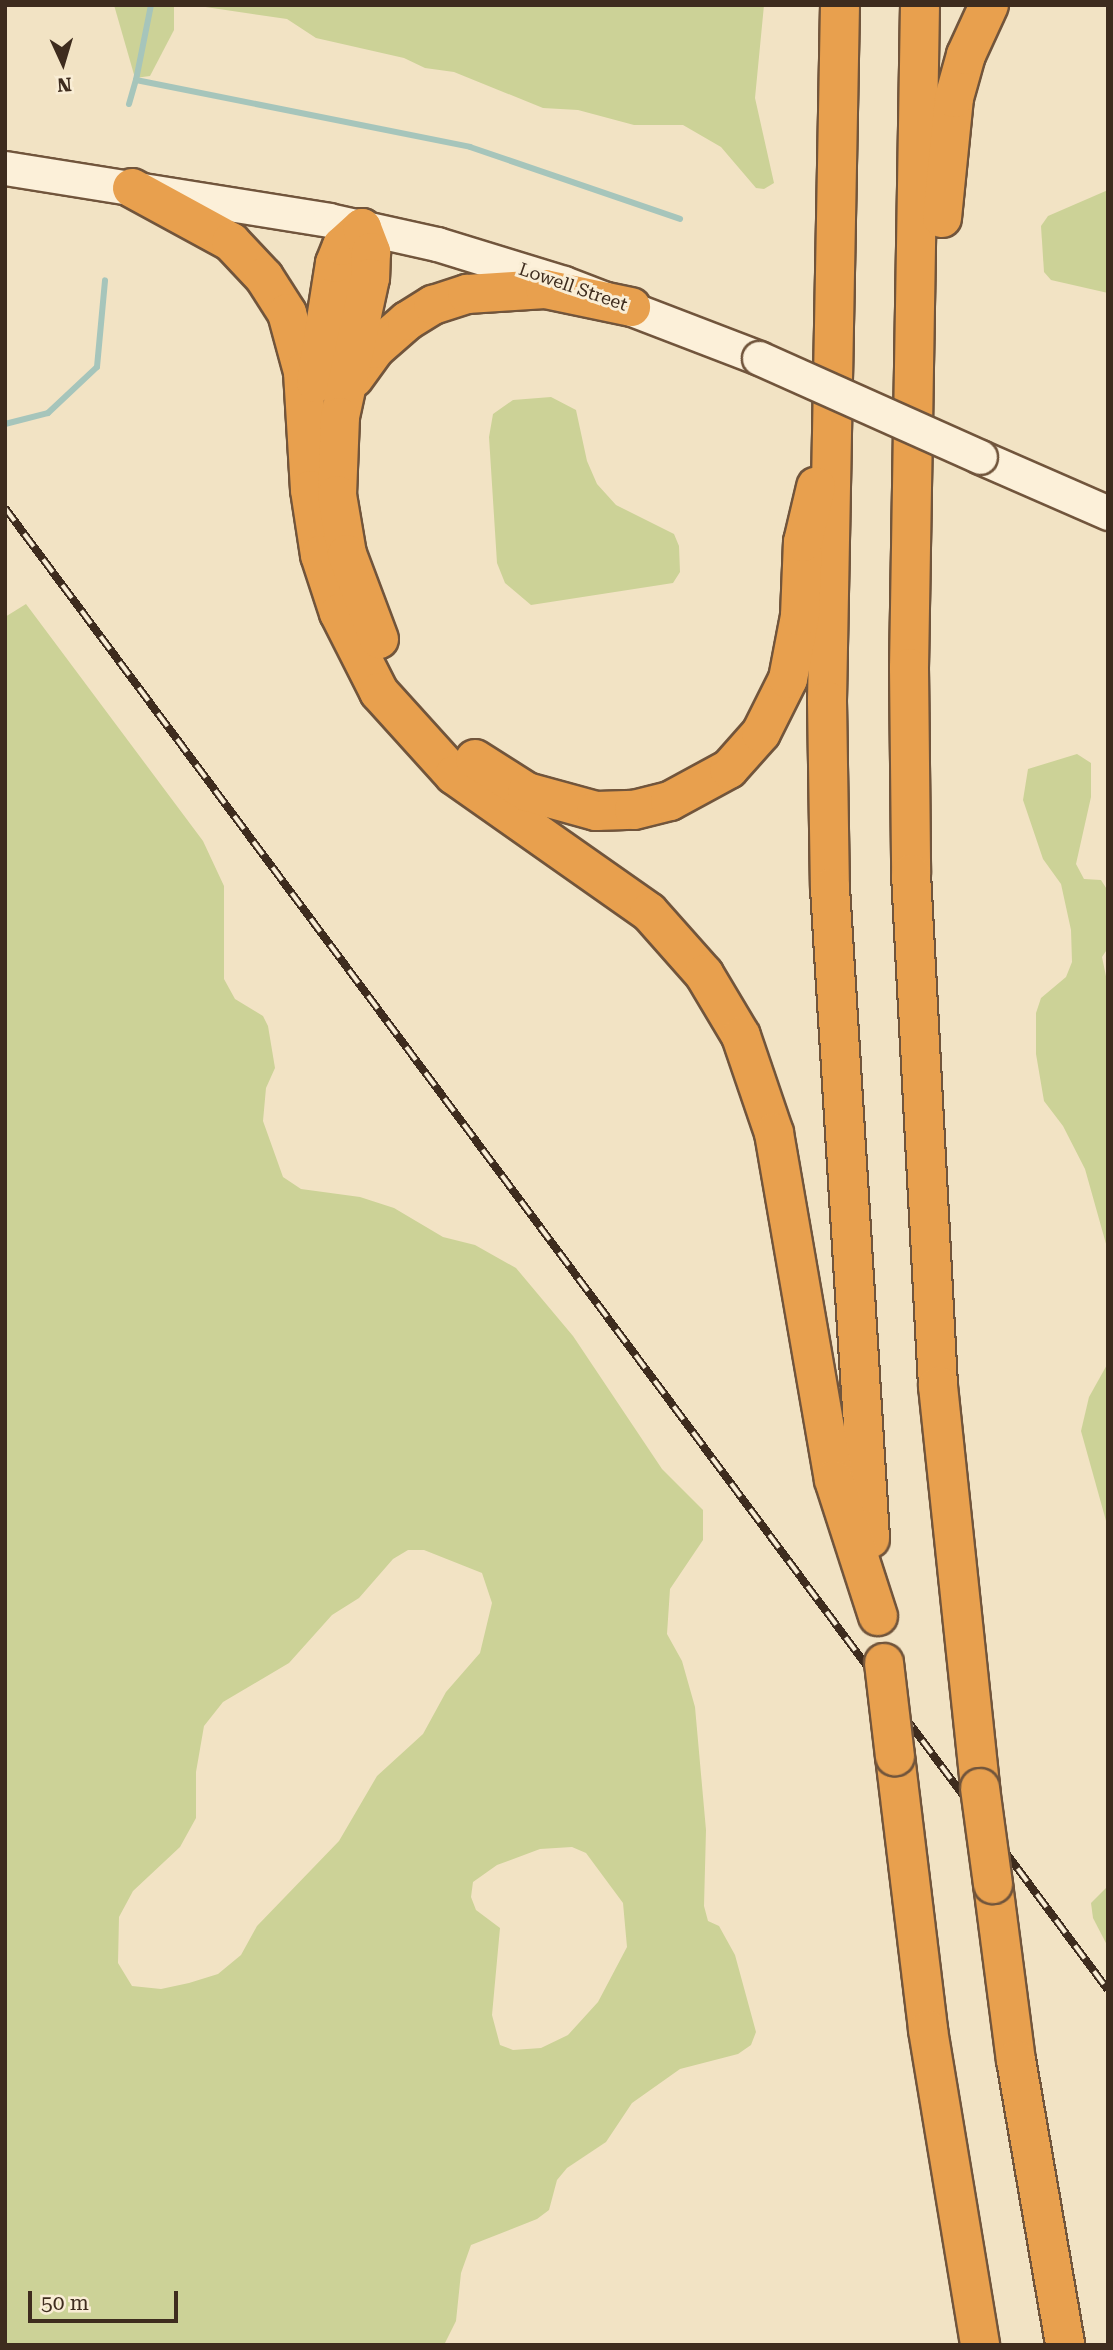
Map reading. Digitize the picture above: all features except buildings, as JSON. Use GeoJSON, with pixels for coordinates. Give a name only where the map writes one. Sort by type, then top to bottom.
{"type":"FeatureCollection","features":[{"type":"Feature","properties":{"kind":"highway"},"geometry":{"type":"LineString","coordinates":[[840,5],[827,701],[830,888],[855,1361],[878,1616],[928,2030],[980,2345]]}},
{"type":"Feature","properties":{"kind":"highway"},"geometry":{"type":"LineString","coordinates":[[920,5],[909,709],[923,1163],[945,1476],[980,1788],[1018,2074],[1065,2345]]}},
{"type":"Feature","properties":{"kind":"highway"},"geometry":{"type":"LineString","coordinates":[[915,364],[943,208],[954,99],[970,45],[989,5]]}},
{"type":"Feature","properties":{"kind":"highway"},"geometry":{"type":"LineString","coordinates":[[132,188],[215,230],[245,255],[276,294],[300,357],[313,523],[325,576],[356,653],[379,692],[454,775],[649,912],[704,974],[741,1036],[774,1133],[834,1480],[878,1616]]}},
{"type":"Feature","properties":{"kind":"highway"},"geometry":{"type":"LineString","coordinates":[[308,444],[330,280],[342,246],[362,228],[371,253],[370,278],[344,398],[337,474],[343,538],[363,604],[404,683],[451,737],[497,775],[543,798],[596,811],[650,807],[701,788],[743,756],[770,718],[795,654],[803,542],[833,412]]}},
{"type":"Feature","properties":{"kind":"highway"},"geometry":{"type":"LineString","coordinates":[[344,398],[381,343],[421,312],[447,299],[488,290],[545,289],[631,307]]}},
{"type":"Feature","properties":{"kind":"main road","name":"Lowell Street"},"geometry":{"type":"LineString","coordinates":[[5,169],[362,228],[473,254],[631,307],[759,358],[1108,513]]}},
{"type":"Feature","properties":{"kind":"green space"},"geometry":{"type":"Polygon","coordinates":[[[114,5],[174,5],[174,30],[150,76],[135,78],[114,5]]]}},
{"type":"Feature","properties":{"kind":"green space"},"geometry":{"type":"Polygon","coordinates":[[[192,5],[764,5],[755,98],[774,183],[764,189],[756,188],[721,147],[683,125],[634,125],[578,110],[543,108],[454,72],[425,68],[404,58],[316,38],[287,19],[192,5]]]}},
{"type":"Feature","properties":{"kind":"green space"},"geometry":{"type":"Polygon","coordinates":[[[1108,190],[1108,293],[1051,280],[1044,272],[1041,226],[1048,216],[1108,190]]]}},
{"type":"Feature","properties":{"kind":"green space"},"geometry":{"type":"Polygon","coordinates":[[[551,397],[576,410],[587,461],[597,484],[616,505],[674,534],[679,546],[680,572],[673,583],[531,605],[505,583],[497,563],[489,437],[493,414],[513,400],[551,397]]]}},
{"type":"Feature","properties":{"kind":"green space"},"geometry":{"type":"Polygon","coordinates":[[[26,604],[203,841],[224,886],[224,979],[235,999],[263,1016],[268,1026],[275,1068],[266,1088],[263,1121],[283,1177],[301,1189],[360,1197],[394,1208],[443,1237],[475,1245],[516,1268],[573,1336],[662,1469],[703,1510],[703,1540],[670,1589],[667,1634],[682,1661],[695,1707],[706,1830],[704,1906],[708,1921],[719,1926],[735,1955],[756,2032],[751,2045],[738,2054],[680,2069],[632,2103],[606,2142],[567,2168],[557,2180],[549,2210],[537,2219],[471,2245],[461,2273],[456,2321],[444,2345],[5,2345],[5,617],[26,604]],[[408,1550],[393,1559],[359,1598],[332,1615],[289,1663],[223,1702],[204,1726],[196,1772],[196,1818],[180,1847],[133,1891],[119,1917],[118,1963],[132,1986],[161,1989],[189,1983],[218,1974],[241,1955],[257,1926],[339,1841],[377,1776],[423,1734],[446,1692],[480,1653],[492,1603],[482,1573],[424,1550],[408,1550]],[[572,1847],[540,1849],[497,1865],[473,1882],[471,1897],[476,1910],[500,1928],[492,2015],[500,2045],[513,2050],[541,2048],[568,2035],[598,2002],[627,1947],[623,1903],[586,1853],[572,1847]]]}},
{"type":"Feature","properties":{"kind":"green space"},"geometry":{"type":"Polygon","coordinates":[[[1077,754],[1091,763],[1091,797],[1076,864],[1084,879],[1101,880],[1108,891],[1108,948],[1102,957],[1108,986],[1108,1251],[1085,1169],[1063,1126],[1044,1101],[1036,1054],[1036,1013],[1041,998],[1066,977],[1072,962],[1071,930],[1061,884],[1043,859],[1023,800],[1028,769],[1077,754]]]}},
{"type":"Feature","properties":{"kind":"green space"},"geometry":{"type":"Polygon","coordinates":[[[1108,1363],[1108,1528],[1081,1431],[1089,1397],[1108,1363]]]}},
{"type":"Feature","properties":{"kind":"green space"},"geometry":{"type":"Polygon","coordinates":[[[1108,1886],[1108,1947],[1093,1918],[1091,1903],[1108,1886]]]}},
{"type":"Feature","properties":{"kind":"waterway"},"geometry":{"type":"LineString","coordinates":[[136,80],[151,5]]}},
{"type":"Feature","properties":{"kind":"waterway"},"geometry":{"type":"LineString","coordinates":[[129,104],[136,80],[470,147],[680,219]]}},
{"type":"Feature","properties":{"kind":"waterway"},"geometry":{"type":"LineString","coordinates":[[5,424],[48,413],[97,367],[105,280]]}},
{"type":"Feature","properties":{"kind":"railway"},"geometry":{"type":"LineString","coordinates":[[5,508],[1108,1990]]}}]}
